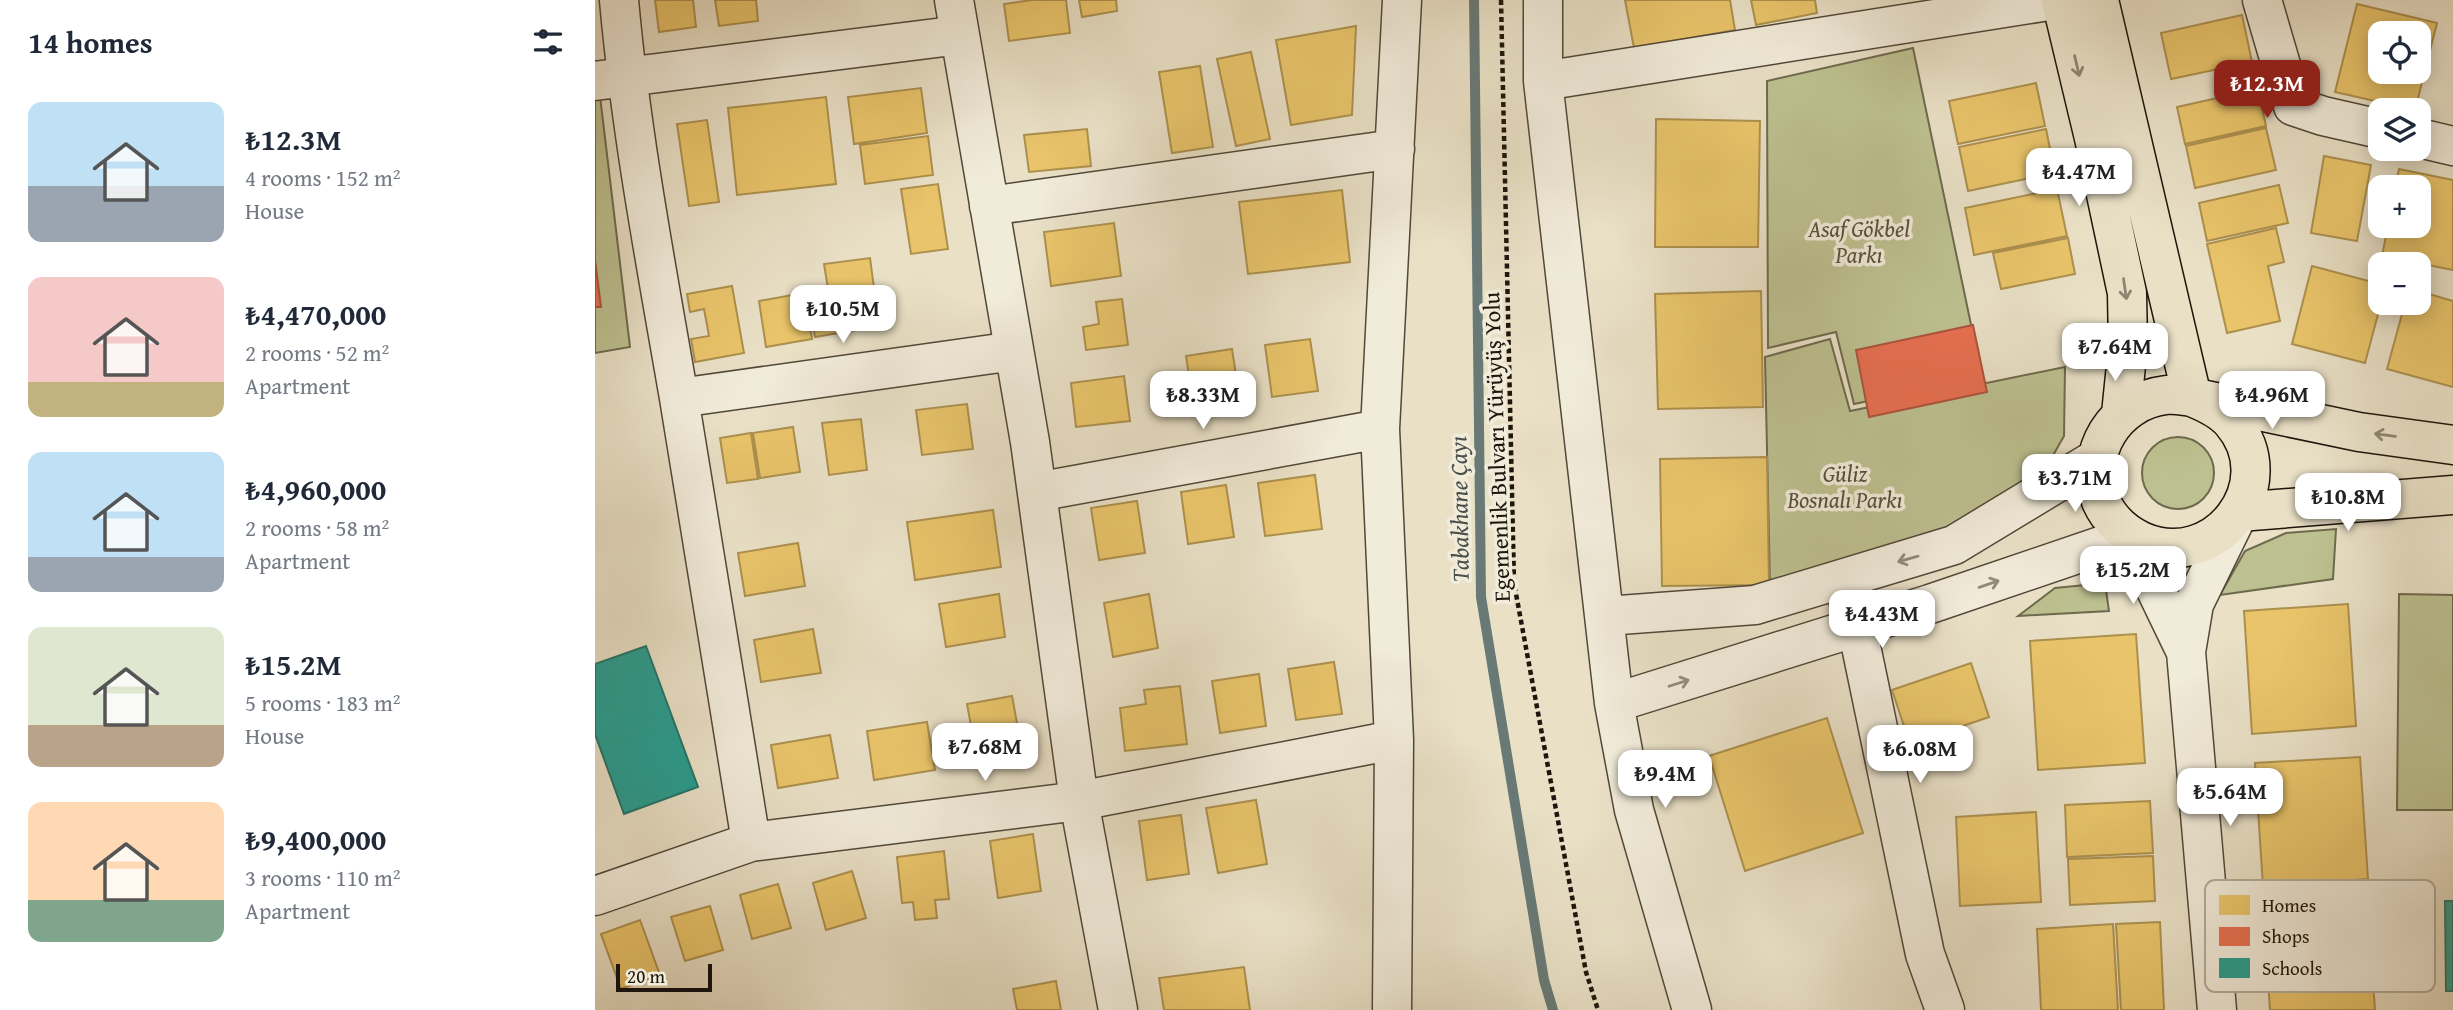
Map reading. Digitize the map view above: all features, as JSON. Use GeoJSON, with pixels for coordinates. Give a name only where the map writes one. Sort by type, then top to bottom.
{"type":"FeatureCollection","features":[{"type":"Feature","properties":{"kind":"main road"},"geometry":{"type":"LineString","coordinates":[[2061,0],[2127,293],[2128,346],[2121,414]]}},
{"type":"Feature","properties":{"kind":"main road"},"geometry":{"type":"LineString","coordinates":[[2099,0],[2192,397]]}},
{"type":"Feature","properties":{"kind":"main road"},"geometry":{"type":"LineString","coordinates":[[2192,397],[2214,407],[2232,422],[2245,443],[2250,466],[2248,490],[2239,512],[2223,531],[2202,543],[2178,549],[2153,546],[2130,536],[2113,521],[2102,502],[2096,481],[2096,459],[2105,435],[2121,414],[2142,401],[2167,395],[2192,397],[2359,432],[2453,445]]}},
{"type":"Feature","properties":{"kind":"main road"},"geometry":{"type":"LineString","coordinates":[[2239,512],[2453,495]]}},
{"type":"Feature","properties":{"kind":"street"},"geometry":{"type":"LineString","coordinates":[[619,0],[610,79],[650,239],[679,398],[751,842]]}},
{"type":"Feature","properties":{"kind":"street"},"geometry":{"type":"LineString","coordinates":[[1392,1010],[1394,740],[1380,429],[1402,0]]}},
{"type":"Feature","properties":{"kind":"street"},"geometry":{"type":"LineString","coordinates":[[1543,0],[1543,81],[1614,703],[1634,810],[1692,1010]]}},
{"type":"Feature","properties":{"kind":"street"},"geometry":{"type":"LineString","coordinates":[[1543,81],[2055,0]]}},
{"type":"Feature","properties":{"kind":"street"},"geometry":{"type":"LineString","coordinates":[[2262,0],[2293,106],[2368,126]]}},
{"type":"Feature","properties":{"kind":"street"},"geometry":{"type":"LineString","coordinates":[[610,79],[957,18],[1037,492],[1079,801],[1118,1010]]}},
{"type":"Feature","properties":{"kind":"street"},"geometry":{"type":"LineString","coordinates":[[2431,141],[2453,146]]}},
{"type":"Feature","properties":{"kind":"street"},"geometry":{"type":"LineString","coordinates":[[989,206],[1395,149]]}},
{"type":"Feature","properties":{"kind":"street"},"geometry":{"type":"LineString","coordinates":[[679,398],[1014,351]]}},
{"type":"Feature","properties":{"kind":"street"},"geometry":{"type":"LineString","coordinates":[[1037,492],[1380,429]]}},
{"type":"Feature","properties":{"kind":"street"},"geometry":{"type":"LineString","coordinates":[[1606,616],[1755,605],[1955,545],[2096,459]]}},
{"type":"Feature","properties":{"kind":"street"},"geometry":{"type":"LineString","coordinates":[[2206,880],[2186,652],[2194,604],[2239,512]]}},
{"type":"Feature","properties":{"kind":"street"},"geometry":{"type":"LineString","coordinates":[[1614,703],[1857,627],[2130,536],[2186,652]]}},
{"type":"Feature","properties":{"kind":"street"},"geometry":{"type":"LineString","coordinates":[[1840,579],[1857,627],[1925,954],[1945,1010]]}},
{"type":"Feature","properties":{"kind":"street"},"geometry":{"type":"LineString","coordinates":[[595,896],[751,842],[1079,801],[1394,740]]}},
{"type":"Feature","properties":{"kind":"street"},"geometry":{"type":"LineString","coordinates":[[2215,992],[2217,1010]]}},
{"type":"Feature","properties":{"kind":"path","name":"Egemenlik Bulvarı Yürüyüş Yolu"},"geometry":{"type":"LineString","coordinates":[[1501,0],[1514,583],[1586,972],[1598,1010]]}},
{"type":"Feature","properties":{"kind":"green space","name":"Asaf Gökbel Parkı"},"geometry":{"type":"Polygon","coordinates":[[[1913,48],[1982,377],[1854,404],[1836,332],[1768,348],[1767,81],[1913,48]]]}},
{"type":"Feature","properties":{"kind":"green space"},"geometry":{"type":"Polygon","coordinates":[[[600,96],[630,347],[595,353],[595,97],[600,96]]]}},
{"type":"Feature","properties":{"kind":"green space","name":"Güliz Bosnalı Parkı"},"geometry":{"type":"Polygon","coordinates":[[[1830,339],[1850,411],[2065,367],[2064,436],[2033,491],[1952,536],[1770,586],[1765,357],[1830,339]]]}},
{"type":"Feature","properties":{"kind":"green space"},"geometry":{"type":"Polygon","coordinates":[[[2178,437],[2198,443],[2208,453],[2214,473],[2208,493],[2198,503],[2178,509],[2158,503],[2148,493],[2142,473],[2148,453],[2158,443],[2178,437]]]}},
{"type":"Feature","properties":{"kind":"green space"},"geometry":{"type":"Polygon","coordinates":[[[2336,529],[2333,579],[2220,595],[2245,551],[2286,533],[2336,529]]]}},
{"type":"Feature","properties":{"kind":"green space"},"geometry":{"type":"Polygon","coordinates":[[[2105,583],[2109,611],[2018,616],[2055,588],[2105,583]]]}},
{"type":"Feature","properties":{"kind":"green space"},"geometry":{"type":"Polygon","coordinates":[[[2399,594],[2453,595],[2453,810],[2397,810],[2399,594]]]}},
{"type":"Feature","properties":{"kind":"building: Homes"},"geometry":{"type":"Polygon","coordinates":[[[655,0],[693,0],[696,27],[659,32],[655,0]]]}},
{"type":"Feature","properties":{"kind":"building: Homes"},"geometry":{"type":"Polygon","coordinates":[[[715,0],[756,0],[758,21],[719,26],[715,0]]]}},
{"type":"Feature","properties":{"kind":"building: Homes"},"geometry":{"type":"Polygon","coordinates":[[[1032,0],[1066,0],[1070,33],[1009,41],[1004,4],[1032,0]]]}},
{"type":"Feature","properties":{"kind":"building: Homes"},"geometry":{"type":"Polygon","coordinates":[[[1079,0],[1116,0],[1117,11],[1082,17],[1079,0]]]}},
{"type":"Feature","properties":{"kind":"building: Homes"},"geometry":{"type":"Polygon","coordinates":[[[1625,0],[1730,0],[1735,30],[1634,48],[1625,0]]]}},
{"type":"Feature","properties":{"kind":"building: Homes"},"geometry":{"type":"Polygon","coordinates":[[[1751,0],[1815,0],[1817,13],[1756,25],[1751,0]]]}},
{"type":"Feature","properties":{"kind":"building: Homes"},"geometry":{"type":"Polygon","coordinates":[[[2357,4],[2429,21],[2368,21],[2368,84],[2422,84],[2418,98],[2368,99],[2335,92],[2357,4]]]}},
{"type":"Feature","properties":{"kind":"building: Homes"},"geometry":{"type":"Polygon","coordinates":[[[2242,15],[2252,62],[2171,79],[2161,33],[2242,15]]]}},
{"type":"Feature","properties":{"kind":"building: Homes"},"geometry":{"type":"Polygon","coordinates":[[[2431,22],[2437,23],[2431,47],[2431,22]]]}},
{"type":"Feature","properties":{"kind":"building: Homes"},"geometry":{"type":"Polygon","coordinates":[[[1356,26],[1352,115],[1291,125],[1276,40],[1356,26]]]}},
{"type":"Feature","properties":{"kind":"building: Homes"},"geometry":{"type":"Polygon","coordinates":[[[1251,52],[1270,139],[1236,146],[1217,59],[1251,52]]]}},
{"type":"Feature","properties":{"kind":"building: Homes"},"geometry":{"type":"Polygon","coordinates":[[[1200,66],[1213,147],[1172,153],[1159,72],[1200,66]]]}},
{"type":"Feature","properties":{"kind":"building: Homes"},"geometry":{"type":"Polygon","coordinates":[[[2036,83],[2045,126],[1958,144],[1949,101],[2036,83]]]}},
{"type":"Feature","properties":{"kind":"building: Homes"},"geometry":{"type":"Polygon","coordinates":[[[921,88],[927,133],[854,144],[848,97],[921,88]]]}},
{"type":"Feature","properties":{"kind":"building: Homes"},"geometry":{"type":"Polygon","coordinates":[[[2258,89],[2266,126],[2185,144],[2177,107],[2258,89]]]}},
{"type":"Feature","properties":{"kind":"building: Homes"},"geometry":{"type":"Polygon","coordinates":[[[826,97],[836,184],[737,195],[728,108],[826,97]]]}},
{"type":"Feature","properties":{"kind":"building: Homes"},"geometry":{"type":"Polygon","coordinates":[[[1656,119],[1760,121],[1758,247],[1655,247],[1656,119]]]}},
{"type":"Feature","properties":{"kind":"building: Homes"},"geometry":{"type":"Polygon","coordinates":[[[707,120],[719,202],[689,206],[677,124],[707,120]]]}},
{"type":"Feature","properties":{"kind":"building: Homes"},"geometry":{"type":"Polygon","coordinates":[[[2266,128],[2276,170],[2195,188],[2186,146],[2266,128]]]}},
{"type":"Feature","properties":{"kind":"building: Homes"},"geometry":{"type":"Polygon","coordinates":[[[1087,129],[1091,166],[1029,172],[1024,135],[1087,129]]]}},
{"type":"Feature","properties":{"kind":"building: Homes"},"geometry":{"type":"Polygon","coordinates":[[[2046,129],[2055,173],[1968,191],[1959,147],[2046,129]]]}},
{"type":"Feature","properties":{"kind":"building: Homes"},"geometry":{"type":"Polygon","coordinates":[[[928,136],[933,175],[865,184],[860,145],[928,136]]]}},
{"type":"Feature","properties":{"kind":"building: Homes"},"geometry":{"type":"Polygon","coordinates":[[[2324,156],[2371,165],[2357,241],[2311,233],[2324,156]]]}},
{"type":"Feature","properties":{"kind":"building: Homes"},"geometry":{"type":"Polygon","coordinates":[[[2399,169],[2428,175],[2398,175],[2399,169]]]}},
{"type":"Feature","properties":{"kind":"building: Homes"},"geometry":{"type":"Polygon","coordinates":[[[2431,176],[2453,180],[2453,270],[2431,266],[2431,252],[2383,252],[2386,238],[2431,238],[2431,176]]]}},
{"type":"Feature","properties":{"kind":"building: Homes"},"geometry":{"type":"Polygon","coordinates":[[[938,184],[948,249],[911,254],[901,189],[938,184]]]}},
{"type":"Feature","properties":{"kind":"building: Homes"},"geometry":{"type":"Polygon","coordinates":[[[2279,185],[2288,223],[2207,241],[2199,203],[2279,185]]]}},
{"type":"Feature","properties":{"kind":"building: Homes"},"geometry":{"type":"Polygon","coordinates":[[[2057,189],[2067,236],[1974,255],[1965,208],[2057,189]]]}},
{"type":"Feature","properties":{"kind":"building: Homes"},"geometry":{"type":"Polygon","coordinates":[[[1342,190],[1350,262],[1248,274],[1239,202],[1342,190]]]}},
{"type":"Feature","properties":{"kind":"building: Homes"},"geometry":{"type":"Polygon","coordinates":[[[1114,223],[1121,276],[1051,286],[1044,232],[1114,223]]]}},
{"type":"Feature","properties":{"kind":"building: Homes"},"geometry":{"type":"Polygon","coordinates":[[[2276,228],[2284,262],[2268,266],[2280,321],[2227,333],[2207,244],[2276,228]]]}},
{"type":"Feature","properties":{"kind":"building: Homes"},"geometry":{"type":"Polygon","coordinates":[[[2068,238],[2075,274],[2001,289],[1993,253],[2068,238]]]}},
{"type":"Feature","properties":{"kind":"building: Homes"},"geometry":{"type":"Polygon","coordinates":[[[870,258],[879,326],[815,337],[809,305],[830,301],[824,264],[870,258]]]}},
{"type":"Feature","properties":{"kind":"building: Homes"},"geometry":{"type":"Polygon","coordinates":[[[2312,266],[2368,281],[2368,315],[2378,315],[2365,363],[2292,344],[2312,266]]]}},
{"type":"Feature","properties":{"kind":"building: Homes"},"geometry":{"type":"Polygon","coordinates":[[[732,286],[744,353],[695,362],[691,339],[709,336],[704,309],[690,312],[687,294],[732,286]]]}},
{"type":"Feature","properties":{"kind":"building: Homes"},"geometry":{"type":"Polygon","coordinates":[[[1761,291],[1763,407],[1658,409],[1655,294],[1761,291]]]}},
{"type":"Feature","properties":{"kind":"building: Homes"},"geometry":{"type":"Polygon","coordinates":[[[804,293],[812,339],[766,347],[759,301],[804,293]]]}},
{"type":"Feature","properties":{"kind":"building: Homes"},"geometry":{"type":"Polygon","coordinates":[[[2431,295],[2453,301],[2453,387],[2387,369],[2402,315],[2431,315],[2431,295]]]}},
{"type":"Feature","properties":{"kind":"building: Homes"},"geometry":{"type":"Polygon","coordinates":[[[1122,299],[1128,345],[1086,350],[1083,327],[1099,324],[1096,302],[1122,299]]]}},
{"type":"Feature","properties":{"kind":"building: Homes"},"geometry":{"type":"Polygon","coordinates":[[[1310,339],[1318,391],[1272,397],[1265,345],[1310,339]]]}},
{"type":"Feature","properties":{"kind":"building: Homes"},"geometry":{"type":"Polygon","coordinates":[[[1232,349],[1240,401],[1194,408],[1186,356],[1232,349]]]}},
{"type":"Feature","properties":{"kind":"building: Homes"},"geometry":{"type":"Polygon","coordinates":[[[1124,376],[1130,421],[1076,427],[1071,383],[1124,376]]]}},
{"type":"Feature","properties":{"kind":"building: Homes"},"geometry":{"type":"Polygon","coordinates":[[[967,404],[973,449],[922,455],[916,410],[967,404]]]}},
{"type":"Feature","properties":{"kind":"building: Homes"},"geometry":{"type":"Polygon","coordinates":[[[861,419],[867,470],[829,475],[822,423],[861,419]]]}},
{"type":"Feature","properties":{"kind":"building: Homes"},"geometry":{"type":"Polygon","coordinates":[[[793,427],[800,472],[760,478],[753,433],[793,427]]]}},
{"type":"Feature","properties":{"kind":"building: Homes"},"geometry":{"type":"Polygon","coordinates":[[[751,433],[758,479],[727,483],[720,438],[751,433]]]}},
{"type":"Feature","properties":{"kind":"building: Homes"},"geometry":{"type":"Polygon","coordinates":[[[1767,457],[1769,585],[1662,586],[1660,459],[1767,457]]]}},
{"type":"Feature","properties":{"kind":"building: Homes"},"geometry":{"type":"Polygon","coordinates":[[[1315,475],[1322,529],[1265,536],[1258,483],[1315,475]]]}},
{"type":"Feature","properties":{"kind":"building: Homes"},"geometry":{"type":"Polygon","coordinates":[[[1226,485],[1234,537],[1188,544],[1181,492],[1226,485]]]}},
{"type":"Feature","properties":{"kind":"building: Homes"},"geometry":{"type":"Polygon","coordinates":[[[1137,501],[1145,553],[1099,560],[1091,508],[1137,501]]]}},
{"type":"Feature","properties":{"kind":"building: Homes"},"geometry":{"type":"Polygon","coordinates":[[[993,510],[1001,567],[915,580],[907,522],[993,510]]]}},
{"type":"Feature","properties":{"kind":"building: Homes"},"geometry":{"type":"Polygon","coordinates":[[[798,543],[805,586],[745,596],[738,553],[798,543]]]}},
{"type":"Feature","properties":{"kind":"building: Homes"},"geometry":{"type":"Polygon","coordinates":[[[999,594],[1005,637],[946,647],[939,604],[999,594]]]}},
{"type":"Feature","properties":{"kind":"building: Homes"},"geometry":{"type":"Polygon","coordinates":[[[1149,594],[1158,648],[1113,657],[1104,603],[1149,594]]]}},
{"type":"Feature","properties":{"kind":"building: Homes"},"geometry":{"type":"Polygon","coordinates":[[[2348,604],[2356,726],[2252,734],[2244,611],[2348,604]]]}},
{"type":"Feature","properties":{"kind":"building: Homes"},"geometry":{"type":"Polygon","coordinates":[[[813,629],[821,673],[761,682],[754,640],[813,629]]]}},
{"type":"Feature","properties":{"kind":"building: Homes"},"geometry":{"type":"Polygon","coordinates":[[[2136,634],[2145,763],[2038,770],[2030,641],[2136,634]]]}},
{"type":"Feature","properties":{"kind":"building: Homes"},"geometry":{"type":"Polygon","coordinates":[[[1334,662],[1342,714],[1296,720],[1288,669],[1334,662]]]}},
{"type":"Feature","properties":{"kind":"building: Homes"},"geometry":{"type":"Polygon","coordinates":[[[1971,663],[1989,717],[1910,744],[1892,690],[1971,663]]]}},
{"type":"Feature","properties":{"kind":"building: Homes"},"geometry":{"type":"Polygon","coordinates":[[[1259,674],[1266,726],[1220,733],[1212,681],[1259,674]]]}},
{"type":"Feature","properties":{"kind":"building: Homes"},"geometry":{"type":"Polygon","coordinates":[[[1180,686],[1187,744],[1125,751],[1120,708],[1146,704],[1144,690],[1180,686]]]}},
{"type":"Feature","properties":{"kind":"building: Homes"},"geometry":{"type":"Polygon","coordinates":[[[1012,696],[1022,750],[977,758],[967,704],[1012,696]]]}},
{"type":"Feature","properties":{"kind":"building: Homes"},"geometry":{"type":"Polygon","coordinates":[[[1827,718],[1863,833],[1745,871],[1709,756],[1827,718]]]}},
{"type":"Feature","properties":{"kind":"building: Homes"},"geometry":{"type":"Polygon","coordinates":[[[927,722],[935,770],[874,780],[867,731],[927,722]]]}},
{"type":"Feature","properties":{"kind":"building: Homes"},"geometry":{"type":"Polygon","coordinates":[[[830,735],[838,778],[778,788],[771,745],[830,735]]]}},
{"type":"Feature","properties":{"kind":"building: Homes"},"geometry":{"type":"Polygon","coordinates":[[[2360,757],[2368,879],[2263,880],[2255,763],[2360,757]]]}},
{"type":"Feature","properties":{"kind":"building: Homes"},"geometry":{"type":"Polygon","coordinates":[[[1256,800],[1267,864],[1218,873],[1206,808],[1256,800]]]}},
{"type":"Feature","properties":{"kind":"building: Homes"},"geometry":{"type":"Polygon","coordinates":[[[2150,801],[2153,853],[2067,857],[2065,805],[2150,801]]]}},
{"type":"Feature","properties":{"kind":"building: Homes"},"geometry":{"type":"Polygon","coordinates":[[[2036,812],[2041,902],[1960,906],[1956,817],[2036,812]]]}},
{"type":"Feature","properties":{"kind":"building: Homes"},"geometry":{"type":"Polygon","coordinates":[[[1181,815],[1189,874],[1147,880],[1139,821],[1181,815]]]}},
{"type":"Feature","properties":{"kind":"building: Homes"},"geometry":{"type":"Polygon","coordinates":[[[1033,834],[1041,891],[998,898],[990,841],[1033,834]]]}},
{"type":"Feature","properties":{"kind":"building: Homes"},"geometry":{"type":"Polygon","coordinates":[[[944,851],[949,899],[935,900],[937,918],[915,920],[913,902],[902,903],[897,857],[944,851]]]}},
{"type":"Feature","properties":{"kind":"building: Homes"},"geometry":{"type":"Polygon","coordinates":[[[2153,856],[2155,901],[2070,905],[2068,859],[2153,856]]]}},
{"type":"Feature","properties":{"kind":"building: Homes"},"geometry":{"type":"Polygon","coordinates":[[[852,871],[866,918],[826,930],[813,883],[852,871]]]}},
{"type":"Feature","properties":{"kind":"building: Homes"},"geometry":{"type":"Polygon","coordinates":[[[778,884],[791,928],[752,939],[740,895],[778,884]]]}},
{"type":"Feature","properties":{"kind":"building: Homes"},"geometry":{"type":"Polygon","coordinates":[[[710,906],[723,950],[685,961],[671,917],[710,906]]]}},
{"type":"Feature","properties":{"kind":"building: Homes"},"geometry":{"type":"Polygon","coordinates":[[[640,920],[660,975],[621,989],[601,934],[640,920]]]}},
{"type":"Feature","properties":{"kind":"building: Homes"},"geometry":{"type":"Polygon","coordinates":[[[2160,922],[2164,1010],[2121,1010],[2116,924],[2160,922]]]}},
{"type":"Feature","properties":{"kind":"building: Homes"},"geometry":{"type":"Polygon","coordinates":[[[2113,924],[2118,1010],[2041,1010],[2037,929],[2113,924]]]}},
{"type":"Feature","properties":{"kind":"building: Homes"},"geometry":{"type":"Polygon","coordinates":[[[1244,967],[1250,1010],[1164,1010],[1159,978],[1244,967]]]}},
{"type":"Feature","properties":{"kind":"building: Homes"},"geometry":{"type":"Polygon","coordinates":[[[1056,981],[1061,1010],[1017,1010],[1013,989],[1056,981]]]}},
{"type":"Feature","properties":{"kind":"building: Homes"},"geometry":{"type":"Polygon","coordinates":[[[2269,992],[2374,992],[2375,1010],[2270,1010],[2269,992]]]}},
{"type":"Feature","properties":{"kind":"building: Shops"},"geometry":{"type":"Polygon","coordinates":[[[595,260],[601,307],[595,307],[595,260]]]}},
{"type":"Feature","properties":{"kind":"building: Shops"},"geometry":{"type":"Polygon","coordinates":[[[1973,325],[1987,392],[1869,417],[1856,350],[1973,325]]]}},
{"type":"Feature","properties":{"kind":"building: Schools"},"geometry":{"type":"Polygon","coordinates":[[[646,646],[698,787],[624,814],[595,734],[595,664],[646,646]]]}},
{"type":"Feature","properties":{"kind":"building: Schools"},"geometry":{"type":"Polygon","coordinates":[[[2445,901],[2453,901],[2453,991],[2446,991],[2445,901]]]}},
{"type":"Feature","properties":{"kind":"waterway","name":"Tabakhane Çayı"},"geometry":{"type":"LineString","coordinates":[[1474,0],[1481,597],[1544,980],[1553,1010]]}}]}
